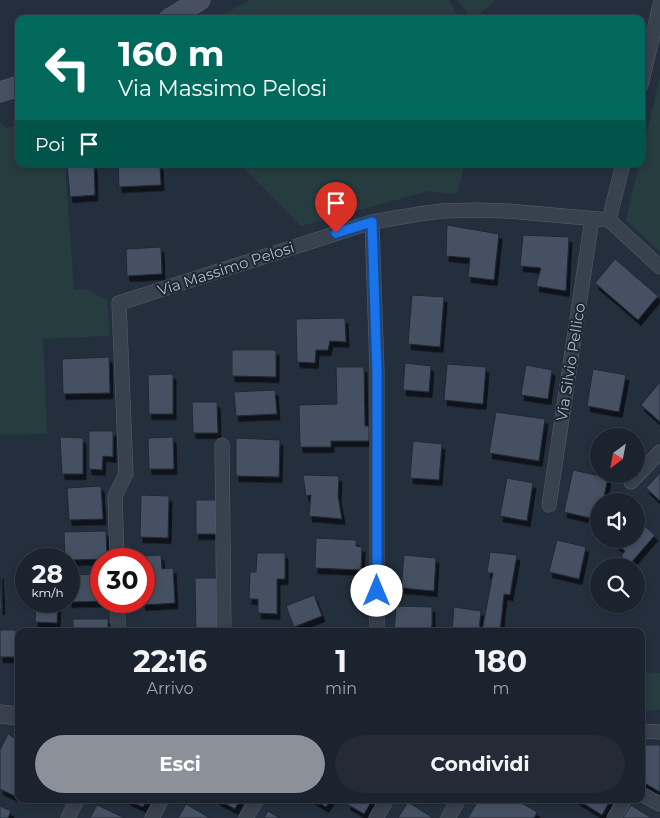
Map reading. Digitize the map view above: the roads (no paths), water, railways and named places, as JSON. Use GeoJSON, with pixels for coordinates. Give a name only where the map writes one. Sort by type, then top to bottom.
{"type":"FeatureCollection","features":[{"type":"Feature","properties":{"kind":"main road"},"geometry":{"type":"LineString","coordinates":[[176,15],[200,0]]}},
{"type":"Feature","properties":{"kind":"main road"},"geometry":{"type":"LineString","coordinates":[[0,92],[15,87]]}},
{"type":"Feature","properties":{"kind":"street"},"geometry":{"type":"LineString","coordinates":[[645,68],[660,5]]}},
{"type":"Feature","properties":{"kind":"street"},"geometry":{"type":"LineString","coordinates":[[622,167],[609,220],[660,267]]}},
{"type":"Feature","properties":{"kind":"street","name":"Via Massimo Pelosi"},"geometry":{"type":"LineString","coordinates":[[116,548],[115,496],[126,474],[119,303],[372,222],[419,214],[442,211],[493,210],[609,220]]}},
{"type":"Feature","properties":{"kind":"street","name":"Via Silvio Pellico"},"geometry":{"type":"LineString","coordinates":[[549,505],[592,219]]}},
{"type":"Feature","properties":{"kind":"street"},"geometry":{"type":"LineString","coordinates":[[372,222],[377,372],[377,628]]}},
{"type":"Feature","properties":{"kind":"street"},"geometry":{"type":"LineString","coordinates":[[222,445],[224,628]]}},
{"type":"Feature","properties":{"kind":"street"},"geometry":{"type":"LineString","coordinates":[[645,468],[660,452]]}},
{"type":"Feature","properties":{"kind":"street"},"geometry":{"type":"LineString","coordinates":[[118,613],[118,628]]}},
{"type":"Feature","properties":{"kind":"street"},"geometry":{"type":"LineString","coordinates":[[0,714],[15,716]]}},
{"type":"Feature","properties":{"kind":"street"},"geometry":{"type":"LineString","coordinates":[[645,731],[660,732]]}},
{"type":"Feature","properties":{"kind":"street"},"geometry":{"type":"LineString","coordinates":[[645,796],[660,804]]}},
{"type":"Feature","properties":{"kind":"street"},"geometry":{"type":"LineString","coordinates":[[68,818],[75,803]]}},
{"type":"Feature","properties":{"kind":"street"},"geometry":{"type":"LineString","coordinates":[[152,818],[160,803]]}},
{"type":"Feature","properties":{"kind":"street"},"geometry":{"type":"LineString","coordinates":[[246,818],[255,803]]}},
{"type":"Feature","properties":{"kind":"street"},"geometry":{"type":"LineString","coordinates":[[376,818],[385,803]]}},
{"type":"Feature","properties":{"kind":"street"},"geometry":{"type":"LineString","coordinates":[[448,818],[457,803]]}},
{"type":"Feature","properties":{"kind":"street"},"geometry":{"type":"LineString","coordinates":[[614,818],[623,803]]}}]}
